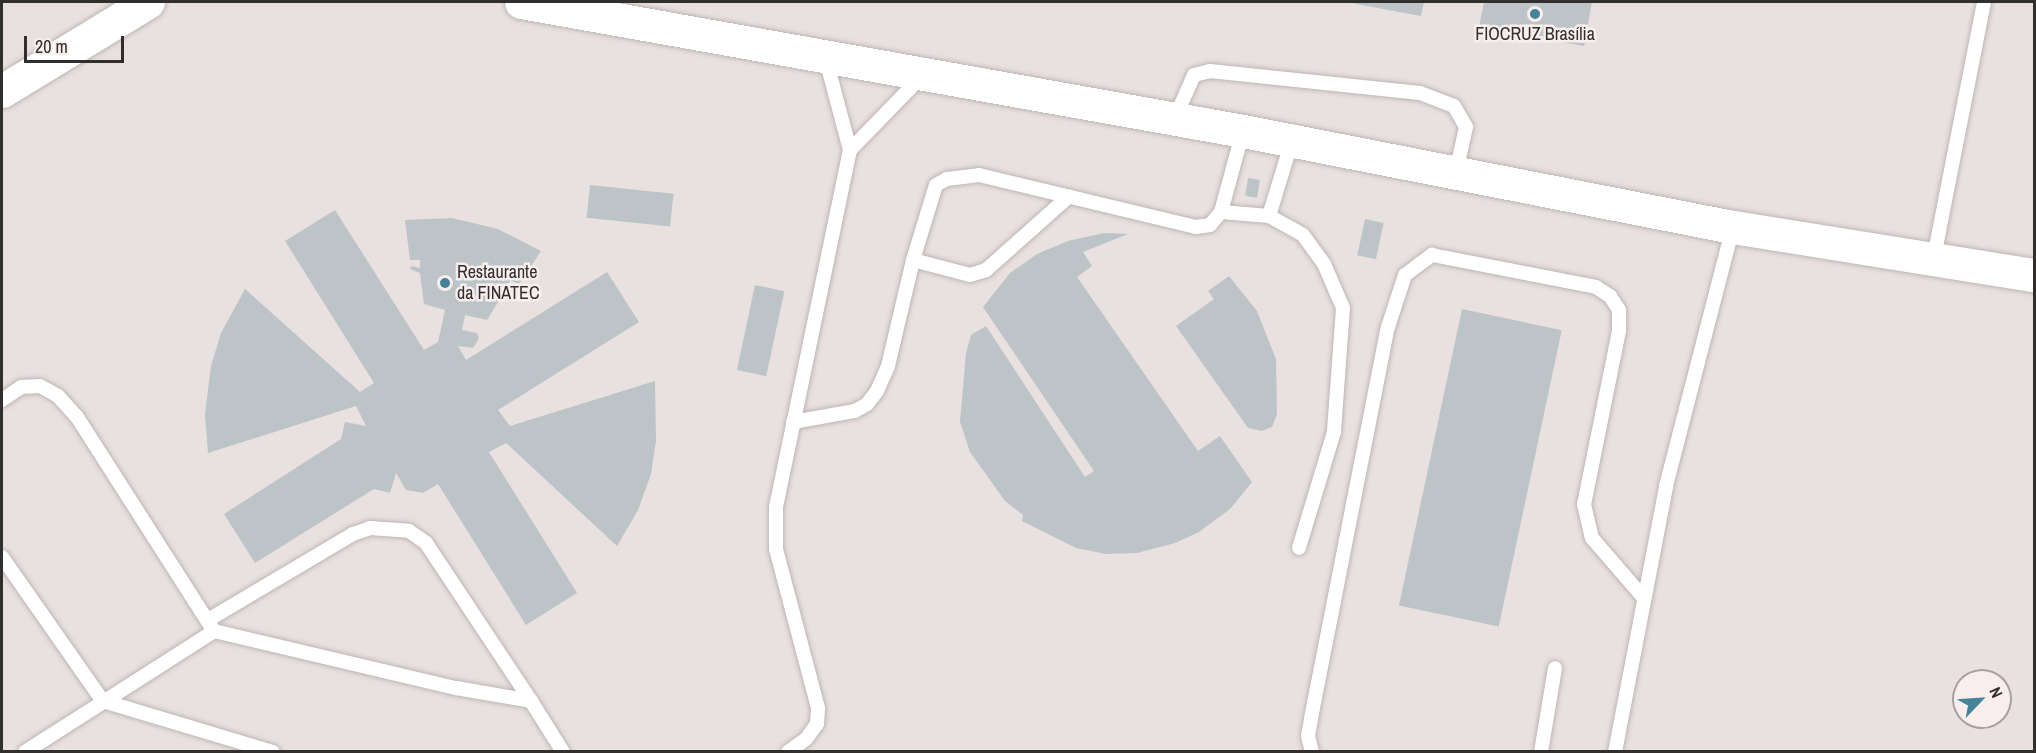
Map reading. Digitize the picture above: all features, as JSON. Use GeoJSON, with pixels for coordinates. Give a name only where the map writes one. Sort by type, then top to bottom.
{"type":"FeatureCollection","features":[{"type":"Feature","properties":{"kind":"street"},"geometry":{"type":"LineString","coordinates":[[2,91],[148,2]]}},
{"type":"Feature","properties":{"kind":"street"},"geometry":{"type":"LineString","coordinates":[[521,2],[1175,118],[1733,227],[1934,257],[2034,275]]}},
{"type":"Feature","properties":{"kind":"lane"},"geometry":{"type":"LineString","coordinates":[[1934,257],[1984,2]]}},
{"type":"Feature","properties":{"kind":"lane"},"geometry":{"type":"LineString","coordinates":[[788,752],[806,740],[817,724],[818,708],[776,549],[776,507],[850,150],[825,56]]}},
{"type":"Feature","properties":{"kind":"lane"},"geometry":{"type":"LineString","coordinates":[[1175,118],[1194,75],[1210,71],[1420,93],[1454,106],[1466,127],[1456,172]]}},
{"type":"Feature","properties":{"kind":"lane"},"geometry":{"type":"LineString","coordinates":[[850,150],[924,74]]}},
{"type":"Feature","properties":{"kind":"lane"},"geometry":{"type":"LineString","coordinates":[[793,422],[855,411],[867,404],[877,391],[888,366],[913,260],[936,185],[947,179],[979,175],[1196,227],[1210,225],[1221,212],[1243,131]]}},
{"type":"Feature","properties":{"kind":"lane"},"geometry":{"type":"LineString","coordinates":[[1269,216],[1292,140]]}},
{"type":"Feature","properties":{"kind":"lane"},"geometry":{"type":"LineString","coordinates":[[913,260],[970,275],[986,270],[1069,196]]}},
{"type":"Feature","properties":{"kind":"lane"},"geometry":{"type":"LineString","coordinates":[[1221,212],[1269,216],[1303,235],[1324,264],[1343,308],[1334,432],[1299,548]]}},
{"type":"Feature","properties":{"kind":"lane"},"geometry":{"type":"LineString","coordinates":[[1616,752],[1643,597],[1666,486],[1733,227]]}},
{"type":"Feature","properties":{"kind":"lane"},"geometry":{"type":"LineString","coordinates":[[1311,752],[1308,736],[1312,708],[1388,327],[1405,274],[1432,255],[1596,287],[1610,296],[1619,310],[1619,331],[1584,504],[1592,538],[1643,597]]}},
{"type":"Feature","properties":{"kind":"lane"},"geometry":{"type":"LineString","coordinates":[[2,400],[21,387],[40,386],[58,396],[77,417],[211,626],[456,688],[531,700]]}},
{"type":"Feature","properties":{"kind":"lane"},"geometry":{"type":"LineString","coordinates":[[25,752],[211,626],[353,534],[370,528],[409,531],[426,543],[563,752]]}},
{"type":"Feature","properties":{"kind":"lane"},"geometry":{"type":"LineString","coordinates":[[2,557],[103,701],[273,752]]}},
{"type":"Feature","properties":{"kind":"lane"},"geometry":{"type":"LineString","coordinates":[[1541,752],[1556,668]]}},
{"type":"Feature","properties":{"kind":"building"},"geometry":{"type":"Polygon","coordinates":[[[1346,2],[1424,2],[1421,16],[1346,2]]]}},
{"type":"Feature","properties":{"kind":"building","name":"FIOCRUZ Brasília"},"geometry":{"type":"Polygon","coordinates":[[[1484,2],[1592,2],[1584,46],[1479,27],[1484,2]]]}},
{"type":"Feature","properties":{"kind":"building"},"geometry":{"type":"Polygon","coordinates":[[[1248,178],[1260,180],[1257,198],[1245,196],[1248,178]]]}},
{"type":"Feature","properties":{"kind":"building"},"geometry":{"type":"Polygon","coordinates":[[[590,185],[674,194],[670,227],[587,218],[590,185]]]}},
{"type":"Feature","properties":{"kind":"building"},"geometry":{"type":"Polygon","coordinates":[[[335,210],[424,350],[438,342],[445,310],[424,304],[420,273],[410,269],[411,266],[420,268],[420,260],[410,260],[405,220],[452,218],[498,229],[541,251],[519,284],[510,280],[506,288],[516,291],[514,295],[505,291],[487,320],[465,315],[462,330],[477,333],[479,338],[473,348],[458,346],[466,360],[607,272],[639,322],[498,410],[510,426],[655,381],[656,441],[651,474],[638,510],[617,546],[506,443],[489,452],[577,593],[526,625],[438,484],[423,493],[406,490],[396,473],[390,493],[374,489],[255,563],[224,514],[341,439],[345,422],[366,426],[356,406],[208,453],[205,414],[211,366],[221,333],[245,289],[360,392],[374,383],[285,241],[335,210]]]}},
{"type":"Feature","properties":{"kind":"building"},"geometry":{"type":"Polygon","coordinates":[[[1365,219],[1384,223],[1376,259],[1357,255],[1365,219]]]}},
{"type":"Feature","properties":{"kind":"building"},"geometry":{"type":"Polygon","coordinates":[[[1104,233],[1128,234],[1083,252],[1092,266],[1077,277],[1198,451],[1220,436],[1252,482],[1230,509],[1199,532],[1175,543],[1137,553],[1106,554],[1076,548],[1022,521],[1023,515],[1005,501],[970,452],[960,422],[966,353],[971,335],[986,326],[1085,477],[1094,471],[983,307],[1010,273],[1037,254],[1068,241],[1104,233]]]}},
{"type":"Feature","properties":{"kind":"building"},"geometry":{"type":"Polygon","coordinates":[[[1229,276],[1257,311],[1276,359],[1277,414],[1272,427],[1262,431],[1248,428],[1176,326],[1214,299],[1208,291],[1229,276]]]}},
{"type":"Feature","properties":{"kind":"building"},"geometry":{"type":"Polygon","coordinates":[[[755,285],[784,291],[766,376],[737,370],[755,285]]]}},
{"type":"Feature","properties":{"kind":"building"},"geometry":{"type":"Polygon","coordinates":[[[1462,309],[1562,330],[1499,627],[1399,605],[1462,309]]]}},
{"type":"Feature","properties":{"kind":"place","name":"FIOCRUZ Brasília"},"geometry":{"type":"Point","coordinates":[1535,14]}},
{"type":"Feature","properties":{"kind":"place","name":"Restaurante da FINATEC"},"geometry":{"type":"Point","coordinates":[445,283]}}]}
